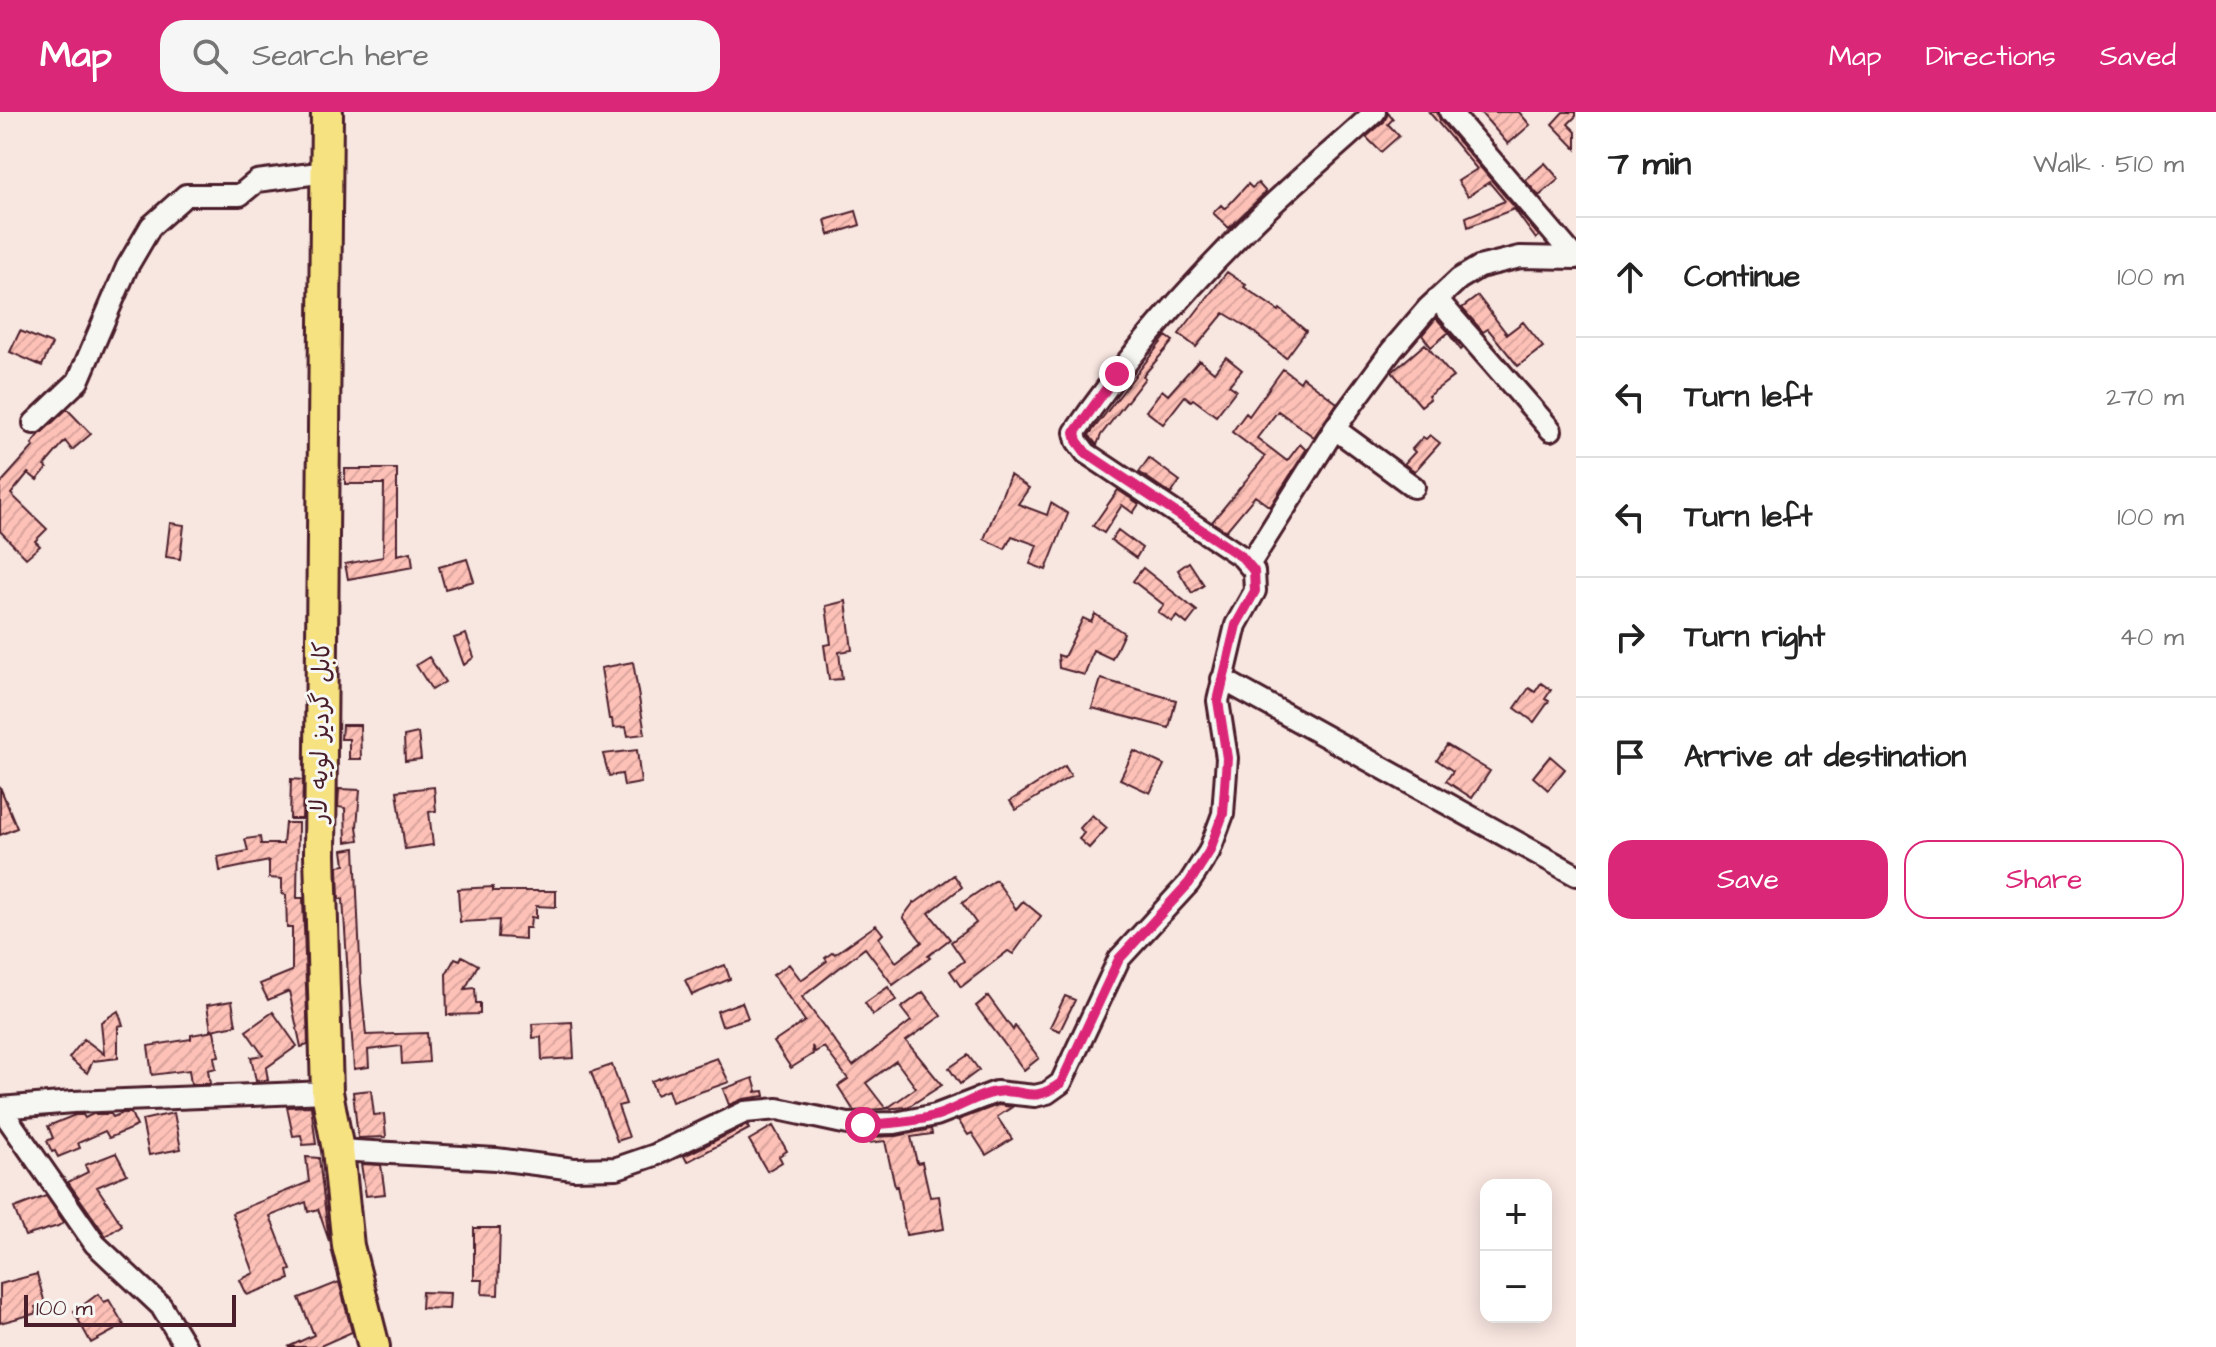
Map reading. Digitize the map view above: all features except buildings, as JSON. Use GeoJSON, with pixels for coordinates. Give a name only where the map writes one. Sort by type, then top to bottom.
{"type":"FeatureCollection","features":[{"type":"Feature","properties":{"kind":"highway","name":"کابل گردیز لویه لار"},"geometry":{"type":"LineString","coordinates":[[327,112],[320,855],[327,1092],[338,1150],[348,1246],[374,1347]]}},
{"type":"Feature","properties":{"kind":"street"},"geometry":{"type":"LineString","coordinates":[[338,1150],[496,1159],[574,1169],[617,1168],[655,1155],[745,1112],[778,1109],[848,1124],[895,1123],[936,1115],[996,1092],[1035,1096],[1047,1093],[1061,1083],[1119,959],[1189,883],[1209,852],[1223,814],[1227,758],[1218,701],[1236,625],[1255,591],[1254,571],[1242,557],[1086,453],[1077,441],[1075,432],[1117,374],[1192,286],[1259,218],[1375,112]]}},
{"type":"Feature","properties":{"kind":"street"},"geometry":{"type":"LineString","coordinates":[[1450,112],[1576,258]]}},
{"type":"Feature","properties":{"kind":"street"},"geometry":{"type":"LineString","coordinates":[[34,423],[78,381],[127,267],[151,226],[186,195],[240,195],[257,181],[326,172]]}},
{"type":"Feature","properties":{"kind":"street"},"geometry":{"type":"LineString","coordinates":[[1249,565],[1335,429],[1392,350],[1437,299],[1459,279],[1479,267],[1520,257],[1576,258]]}},
{"type":"Feature","properties":{"kind":"street"},"geometry":{"type":"LineString","coordinates":[[1437,299],[1551,430]]}},
{"type":"Feature","properties":{"kind":"street"},"geometry":{"type":"LineString","coordinates":[[1335,429],[1414,487]]}},
{"type":"Feature","properties":{"kind":"street"},"geometry":{"type":"LineString","coordinates":[[1222,679],[1576,875]]}},
{"type":"Feature","properties":{"kind":"street"},"geometry":{"type":"LineString","coordinates":[[186,1347],[161,1306],[95,1244],[1,1108],[73,1102],[327,1092]]}},
{"type":"Feature","properties":{"kind":"route"},"geometry":{"type":"LineString","coordinates":[[863,1125],[936,1115],[996,1092],[1035,1096],[1047,1093],[1061,1083],[1119,959],[1189,883],[1209,852],[1223,814],[1227,758],[1218,701],[1236,625],[1255,591],[1254,571],[1242,557],[1086,453],[1077,441],[1075,432],[1117,374]]}}]}
